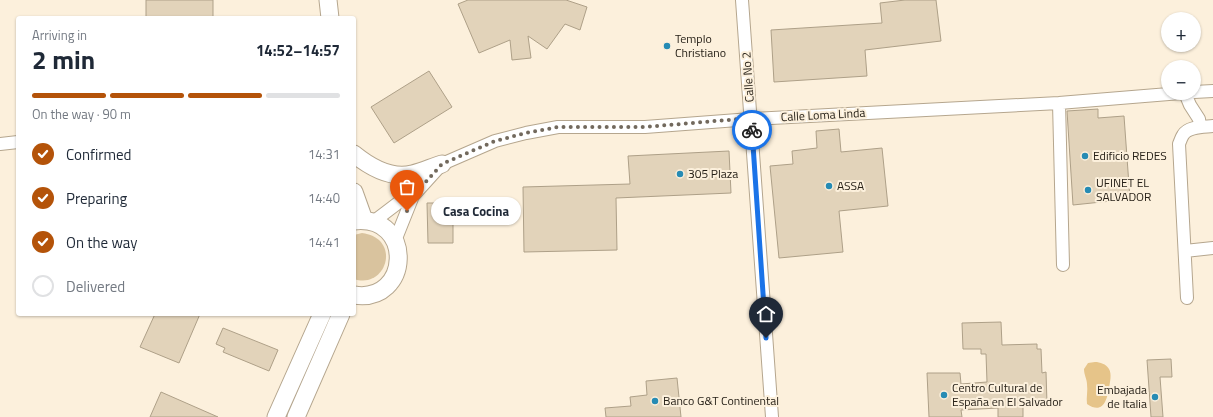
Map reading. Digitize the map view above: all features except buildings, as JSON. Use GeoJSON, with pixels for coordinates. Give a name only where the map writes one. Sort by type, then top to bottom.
{"type":"FeatureCollection","features":[{"type":"Feature","properties":{"kind":"main road"},"geometry":{"type":"LineString","coordinates":[[328,0],[330,16]]}},
{"type":"Feature","properties":{"kind":"main road"},"geometry":{"type":"LineString","coordinates":[[356,156],[365,163],[383,172],[397,175],[411,174],[442,164]]}},
{"type":"Feature","properties":{"kind":"main road"},"geometry":{"type":"LineString","coordinates":[[356,198],[364,221],[382,226],[388,232],[395,241],[399,258],[395,274],[389,283],[380,291],[362,295]]}},
{"type":"Feature","properties":{"kind":"main road"},"geometry":{"type":"LineString","coordinates":[[276,417],[321,316]]}},
{"type":"Feature","properties":{"kind":"main road"},"geometry":{"type":"LineString","coordinates":[[296,417],[340,316]]}},
{"type":"Feature","properties":{"kind":"street","name":"Calle No 2"},"geometry":{"type":"LineString","coordinates":[[742,0],[772,417]]}},
{"type":"Feature","properties":{"kind":"street"},"geometry":{"type":"LineString","coordinates":[[1201,92],[1213,92]]}},
{"type":"Feature","properties":{"kind":"street","name":"Calle Loma Linda"},"geometry":{"type":"LineString","coordinates":[[395,241],[413,196],[442,164],[495,141],[526,133],[558,127],[645,127],[751,118],[1059,103],[1161,95]]}},
{"type":"Feature","properties":{"kind":"street"},"geometry":{"type":"LineString","coordinates":[[1188,100],[1199,119],[1200,127]]}},
{"type":"Feature","properties":{"kind":"street"},"geometry":{"type":"LineString","coordinates":[[1059,103],[1063,265]]}},
{"type":"Feature","properties":{"kind":"street"},"geometry":{"type":"LineString","coordinates":[[1187,298],[1179,144],[1183,134],[1190,129],[1213,126]]}},
{"type":"Feature","properties":{"kind":"street"},"geometry":{"type":"LineString","coordinates":[[0,144],[16,142]]}},
{"type":"Feature","properties":{"kind":"street","name":"Calle Loma Linda"},"geometry":{"type":"LineString","coordinates":[[364,221],[413,196]]}},
{"type":"Feature","properties":{"kind":"street"},"geometry":{"type":"LineString","coordinates":[[1185,251],[1213,248]]}},
{"type":"Feature","properties":{"kind":"shaded area"},"geometry":{"type":"Polygon","coordinates":[[[362,233],[374,237],[382,244],[386,253],[385,262],[382,271],[375,277],[365,280],[356,279],[356,234],[362,233]]]}},
{"type":"Feature","properties":{"kind":"shaded area"},"geometry":{"type":"Polygon","coordinates":[[[1095,362],[1106,366],[1110,371],[1111,376],[1105,401],[1103,405],[1097,408],[1087,404],[1087,382],[1084,373],[1084,369],[1088,363],[1095,362]]]}},
{"type":"Feature","properties":{"kind":"way so far"},"geometry":{"type":"LineString","coordinates":[[407,211],[413,196],[442,164],[495,141],[526,133],[558,127],[645,127],[751,118],[752,130]]}},
{"type":"Feature","properties":{"kind":"place","name":"Templo Christiano"},"geometry":{"type":"Point","coordinates":[667,46]}},
{"type":"Feature","properties":{"kind":"place","name":"Edificio REDES"},"geometry":{"type":"Point","coordinates":[1085,156]}},
{"type":"Feature","properties":{"kind":"place","name":"305 Plaza"},"geometry":{"type":"Point","coordinates":[680,174]}},
{"type":"Feature","properties":{"kind":"place","name":"ASSA"},"geometry":{"type":"Point","coordinates":[829,186]}},
{"type":"Feature","properties":{"kind":"place","name":"UFINET EL SALVADOR"},"geometry":{"type":"Point","coordinates":[1088,190]}},
{"type":"Feature","properties":{"kind":"place","name":"Casa Cocina"},"geometry":{"type":"Point","coordinates":[407,211]}},
{"type":"Feature","properties":{"kind":"place","name":"Centro Cultural de España en El Salvador"},"geometry":{"type":"Point","coordinates":[944,395]}},
{"type":"Feature","properties":{"kind":"place","name":"Embajada de Italia"},"geometry":{"type":"Point","coordinates":[1155,397]}},
{"type":"Feature","properties":{"kind":"place","name":"Banco G&T Continental"},"geometry":{"type":"Point","coordinates":[655,401]}},
{"type":"Feature","properties":{"kind":"route"},"geometry":{"type":"LineString","coordinates":[[752,130],[766,338]]}}]}
